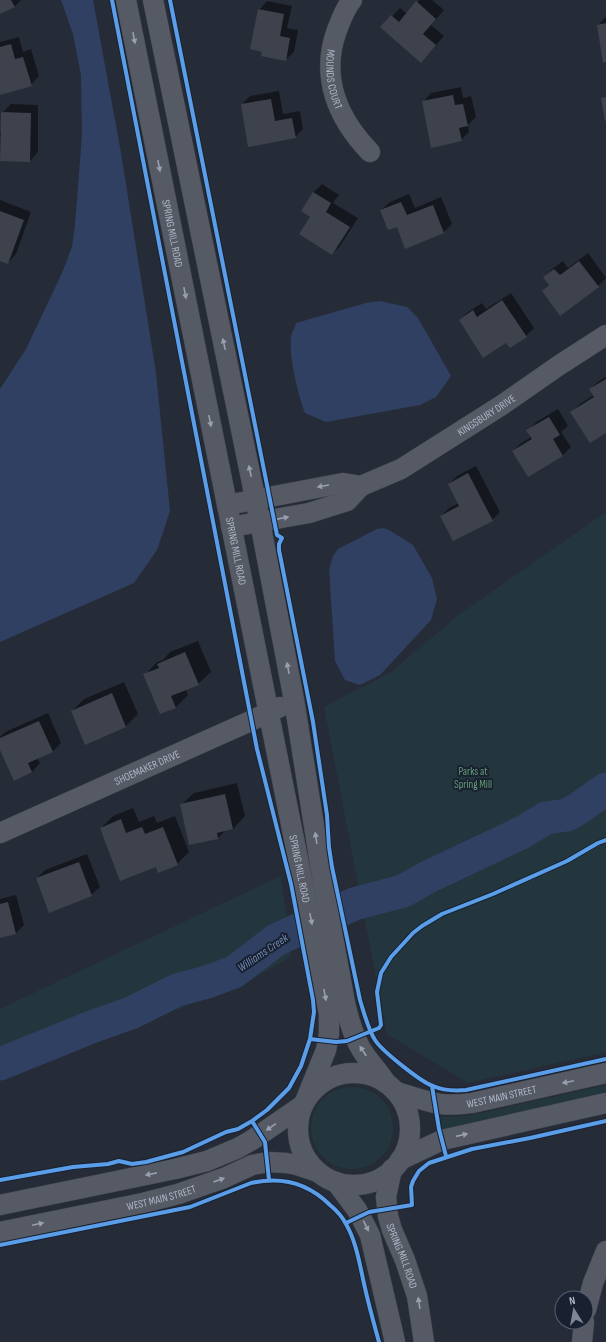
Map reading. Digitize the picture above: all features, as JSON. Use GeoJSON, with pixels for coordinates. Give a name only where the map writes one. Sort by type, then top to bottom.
{"type":"FeatureCollection","features":[{"type":"Feature","properties":{"kind":"street","name":"SPRING MILL ROAD"},"geometry":{"type":"LineString","coordinates":[[126,0],[269,712],[313,879],[327,953],[329,1034],[326,1050],[304,1102]]}},
{"type":"Feature","properties":{"kind":"street","name":"SPRING MILL ROAD"},"geometry":{"type":"LineString","coordinates":[[153,0],[260,522],[294,700],[313,879]]}},
{"type":"Feature","properties":{"kind":"street","name":"MOUNDS COURT"},"geometry":{"type":"LineString","coordinates":[[352,0],[340,22],[332,44],[330,62],[331,86],[340,109],[357,138],[370,152]]}},
{"type":"Feature","properties":{"kind":"street","name":"KINGSBURY DRIVE"},"geometry":{"type":"LineString","coordinates":[[231,527],[309,513],[347,501],[361,486],[401,469],[502,405],[606,335]]}},
{"type":"Feature","properties":{"kind":"street"},"geometry":{"type":"LineString","coordinates":[[227,505],[343,483],[361,486]]}},
{"type":"Feature","properties":{"kind":"street","name":"SHOEMAKER DRIVE"},"geometry":{"type":"LineString","coordinates":[[0,833],[294,700]]}},
{"type":"Feature","properties":{"kind":"street","name":"SPRING MILL ROAD"},"geometry":{"type":"LineString","coordinates":[[327,953],[345,1003],[355,1038],[365,1055],[391,1088]]}},
{"type":"Feature","properties":{"kind":"street"},"geometry":{"type":"LineString","coordinates":[[0,1205],[175,1170],[207,1161],[238,1148],[252,1140],[304,1102],[316,1087],[328,1079],[342,1074],[358,1073],[372,1076],[391,1088],[402,1101],[407,1110],[410,1131],[405,1151],[396,1165]]}},
{"type":"Feature","properties":{"kind":"street","name":"WEST MAIN STREET"},"geometry":{"type":"LineString","coordinates":[[391,1088],[435,1104],[455,1105],[472,1103],[606,1073]]}},
{"type":"Feature","properties":{"kind":"street"},"geometry":{"type":"LineString","coordinates":[[304,1102],[298,1123],[299,1141],[306,1159],[318,1172],[336,1182],[348,1184],[372,1182],[382,1177],[396,1165],[442,1140],[606,1103]]}},
{"type":"Feature","properties":{"kind":"street","name":"WEST MAIN STREET"},"geometry":{"type":"LineString","coordinates":[[0,1232],[143,1203],[178,1194],[224,1178],[252,1165],[263,1163],[286,1163],[318,1172]]}},
{"type":"Feature","properties":{"kind":"street","name":"SPRING MILL ROAD"},"geometry":{"type":"LineString","coordinates":[[396,1165],[386,1197],[388,1216],[418,1296],[424,1342]]}},
{"type":"Feature","properties":{"kind":"street","name":"SPRING MILL ROAD"},"geometry":{"type":"LineString","coordinates":[[336,1182],[357,1210],[370,1235],[395,1342]]}},
{"type":"Feature","properties":{"kind":"street"},"geometry":{"type":"LineString","coordinates":[[591,1290],[606,1251]]}},
{"type":"Feature","properties":{"kind":"street"},"geometry":{"type":"LineString","coordinates":[[582,1342],[583,1330]]}},
{"type":"Feature","properties":{"kind":"green space","name":"Parks at Spring Mill"},"geometry":{"type":"Polygon","coordinates":[[[606,512],[606,1052],[468,1083],[387,1034],[324,707],[391,672],[460,614],[606,512]]]}},
{"type":"Feature","properties":{"kind":"green space"},"geometry":{"type":"Polygon","coordinates":[[[281,876],[291,957],[238,987],[44,1058],[0,1079],[0,1009],[281,876]]]}},
{"type":"Feature","properties":{"kind":"green space"},"geometry":{"type":"Polygon","coordinates":[[[606,1085],[606,1095],[442,1131],[440,1117],[467,1116],[606,1085]]]}},
{"type":"Feature","properties":{"kind":"green space"},"geometry":{"type":"Polygon","coordinates":[[[352,1087],[368,1090],[381,1099],[390,1112],[393,1128],[390,1144],[381,1157],[368,1166],[352,1169],[336,1166],[323,1157],[314,1144],[311,1128],[314,1112],[323,1099],[336,1090],[352,1087]]]}},
{"type":"Feature","properties":{"kind":"water"},"geometry":{"type":"Polygon","coordinates":[[[61,0],[93,0],[121,153],[156,373],[170,511],[157,550],[134,583],[0,642],[0,389],[26,349],[62,273],[72,247],[75,225],[82,135],[81,75],[73,34],[61,0]]]}},
{"type":"Feature","properties":{"kind":"water"},"geometry":{"type":"Polygon","coordinates":[[[380,301],[407,307],[418,318],[451,376],[436,397],[420,405],[326,422],[305,413],[297,386],[291,355],[291,336],[296,323],[366,303],[380,301]]]}},
{"type":"Feature","properties":{"kind":"water"},"geometry":{"type":"Polygon","coordinates":[[[383,528],[389,530],[413,545],[432,578],[437,599],[431,620],[380,675],[360,685],[345,680],[335,661],[329,569],[333,556],[338,549],[377,529],[383,528]]]}},
{"type":"Feature","properties":{"kind":"building"},"geometry":{"type":"Polygon","coordinates":[[[0,0],[11,0],[15,7],[0,14],[0,0]]]}},
{"type":"Feature","properties":{"kind":"building"},"geometry":{"type":"Polygon","coordinates":[[[416,1],[436,19],[423,34],[436,45],[421,63],[380,27],[391,15],[399,22],[416,1]]]}},
{"type":"Feature","properties":{"kind":"building"},"geometry":{"type":"Polygon","coordinates":[[[258,9],[284,14],[280,36],[290,38],[286,61],[261,56],[262,52],[250,49],[258,9]]]}},
{"type":"Feature","properties":{"kind":"building"},"geometry":{"type":"Polygon","coordinates":[[[606,23],[606,62],[603,63],[597,25],[606,23]]]}},
{"type":"Feature","properties":{"kind":"building"},"geometry":{"type":"Polygon","coordinates":[[[11,44],[15,59],[23,57],[32,86],[0,95],[0,47],[11,44]]]}},
{"type":"Feature","properties":{"kind":"building"},"geometry":{"type":"Polygon","coordinates":[[[453,95],[455,105],[463,104],[468,126],[459,128],[462,141],[431,148],[422,101],[453,95]]]}},
{"type":"Feature","properties":{"kind":"building"},"geometry":{"type":"Polygon","coordinates":[[[606,97],[606,121],[605,121],[601,98],[606,97]]]}},
{"type":"Feature","properties":{"kind":"building"},"geometry":{"type":"Polygon","coordinates":[[[271,99],[275,121],[292,118],[296,138],[248,147],[241,104],[271,99]]]}},
{"type":"Feature","properties":{"kind":"building"},"geometry":{"type":"Polygon","coordinates":[[[1,112],[31,113],[30,162],[0,161],[1,112]]]}},
{"type":"Feature","properties":{"kind":"building"},"geometry":{"type":"Polygon","coordinates":[[[313,192],[331,203],[326,212],[350,227],[332,255],[299,234],[310,217],[301,211],[313,192]]]}},
{"type":"Feature","properties":{"kind":"building"},"geometry":{"type":"Polygon","coordinates":[[[401,202],[407,215],[433,205],[444,233],[405,249],[397,227],[388,230],[380,210],[401,202]]]}},
{"type":"Feature","properties":{"kind":"building"},"geometry":{"type":"Polygon","coordinates":[[[0,211],[24,220],[8,264],[0,261],[0,211]]]}},
{"type":"Feature","properties":{"kind":"building"},"geometry":{"type":"Polygon","coordinates":[[[579,261],[599,287],[560,316],[542,291],[549,285],[543,277],[554,269],[560,275],[579,261]]]}},
{"type":"Feature","properties":{"kind":"building"},"geometry":{"type":"Polygon","coordinates":[[[502,300],[527,337],[510,348],[506,343],[483,358],[459,320],[473,310],[477,317],[502,300]]]}},
{"type":"Feature","properties":{"kind":"building"},"geometry":{"type":"Polygon","coordinates":[[[606,379],[606,433],[590,443],[570,412],[594,397],[589,389],[606,379]]]}},
{"type":"Feature","properties":{"kind":"building"},"geometry":{"type":"Polygon","coordinates":[[[549,417],[560,435],[553,439],[563,456],[528,477],[512,451],[532,439],[526,430],[549,417]]]}},
{"type":"Feature","properties":{"kind":"building"},"geometry":{"type":"Polygon","coordinates":[[[468,473],[493,521],[453,541],[440,516],[459,506],[448,484],[468,473]]]}},
{"type":"Feature","properties":{"kind":"building"},"geometry":{"type":"Polygon","coordinates":[[[185,652],[199,685],[171,696],[176,708],[160,714],[143,674],[159,668],[157,664],[185,652]]]}},
{"type":"Feature","properties":{"kind":"building"},"geometry":{"type":"Polygon","coordinates":[[[112,693],[126,727],[85,745],[71,711],[112,693]]]}},
{"type":"Feature","properties":{"kind":"building"},"geometry":{"type":"Polygon","coordinates":[[[39,721],[53,752],[28,763],[32,772],[14,781],[0,750],[0,738],[39,721]]]}},
{"type":"Feature","properties":{"kind":"building"},"geometry":{"type":"Polygon","coordinates":[[[225,794],[233,829],[217,833],[218,839],[189,845],[180,804],[225,794]]]}},
{"type":"Feature","properties":{"kind":"building"},"geometry":{"type":"Polygon","coordinates":[[[121,819],[126,833],[142,827],[145,834],[163,827],[178,865],[158,873],[156,867],[120,881],[100,828],[121,819]]]}},
{"type":"Feature","properties":{"kind":"building"},"geometry":{"type":"Polygon","coordinates":[[[79,862],[92,896],[49,913],[36,878],[79,862]]]}},
{"type":"Feature","properties":{"kind":"building"},"geometry":{"type":"Polygon","coordinates":[[[8,902],[16,934],[0,938],[0,904],[8,902]]]}},
{"type":"Feature","properties":{"kind":"waterway","name":"Williams Creek"},"geometry":{"type":"LineString","coordinates":[[0,1064],[94,1026],[131,1013],[177,990],[207,982],[234,972],[276,940],[354,904],[403,891],[428,877],[523,832],[546,818],[567,815],[606,789]]}},
{"type":"Feature","properties":{"kind":"cycle path"},"geometry":{"type":"LineString","coordinates":[[0,1180],[73,1167],[108,1164],[119,1161],[132,1164],[146,1162],[183,1152],[226,1132],[238,1129],[267,1110],[289,1088],[301,1066],[310,1039],[314,1012],[291,884],[257,749],[112,0]]}},
{"type":"Feature","properties":{"kind":"cycle path"},"geometry":{"type":"LineString","coordinates":[[170,0],[277,535],[282,538],[279,544],[279,550],[313,722],[327,815],[332,867],[360,1000],[370,1031],[379,1045],[411,1073],[427,1083],[441,1089],[466,1090],[606,1059]]}},
{"type":"Feature","properties":{"kind":"cycle path"},"geometry":{"type":"LineString","coordinates":[[310,1039],[336,1042],[347,1041],[379,1028],[381,1025],[377,992],[381,973],[391,957],[413,933],[422,926],[442,914],[493,894],[567,861],[606,840]]}},
{"type":"Feature","properties":{"kind":"cycle path"},"geometry":{"type":"LineString","coordinates":[[432,1086],[439,1129],[446,1156]]}},
{"type":"Feature","properties":{"kind":"cycle path"},"geometry":{"type":"LineString","coordinates":[[252,1121],[265,1142],[269,1180]]}},
{"type":"Feature","properties":{"kind":"cycle path"},"geometry":{"type":"LineString","coordinates":[[346,1223],[369,1212],[412,1205],[411,1187],[413,1181],[419,1171],[429,1163],[472,1149],[606,1121]]}},
{"type":"Feature","properties":{"kind":"cycle path"},"geometry":{"type":"LineString","coordinates":[[0,1245],[190,1207],[251,1183],[273,1180],[294,1183],[313,1191],[322,1197],[339,1213],[350,1231],[356,1247],[368,1302],[379,1342]]}}]}
